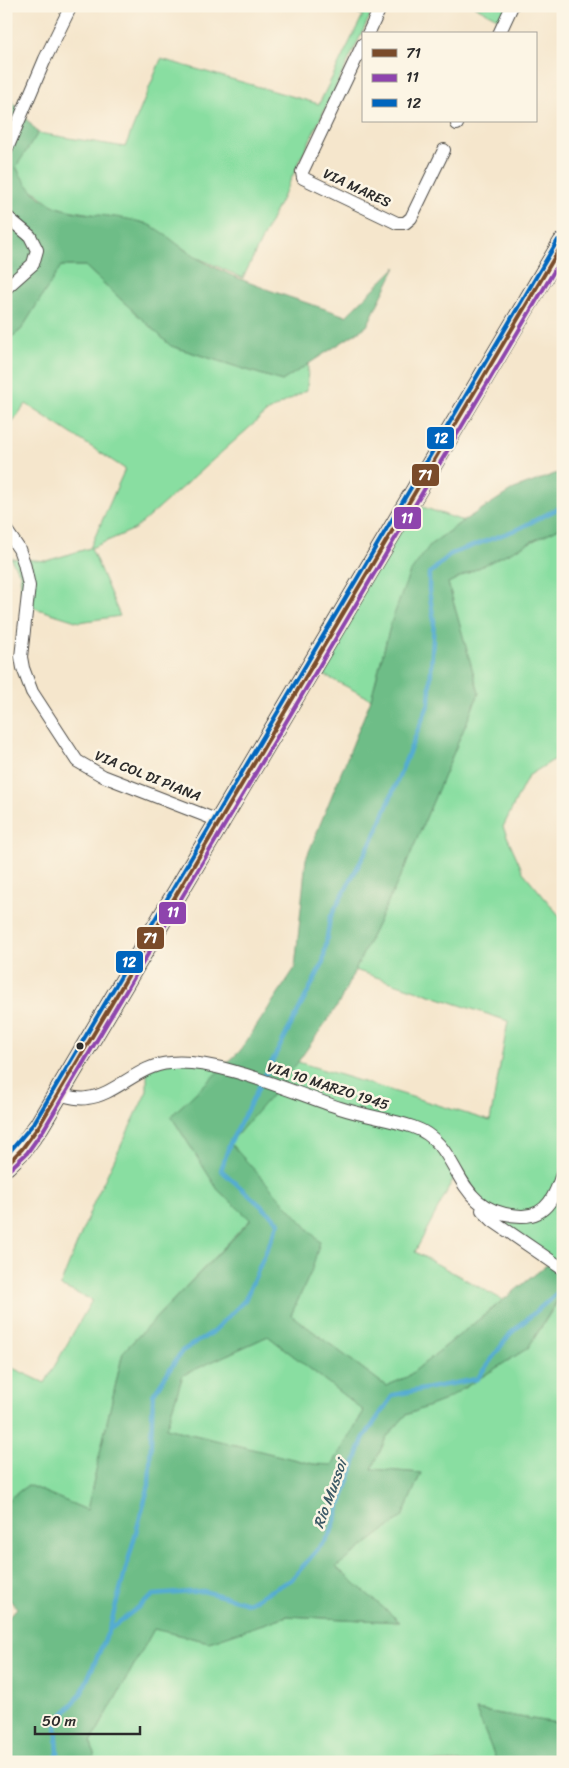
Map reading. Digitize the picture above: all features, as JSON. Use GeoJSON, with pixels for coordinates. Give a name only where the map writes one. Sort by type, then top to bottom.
{"type":"FeatureCollection","features":[{"type":"Feature","properties":{"kind":"main road"},"geometry":{"type":"LineString","coordinates":[[6,1165],[30,1140],[563,244]]}},
{"type":"Feature","properties":{"kind":"street"},"geometry":{"type":"LineString","coordinates":[[6,151],[45,59],[71,6]]}},
{"type":"Feature","properties":{"kind":"street"},"geometry":{"type":"LineString","coordinates":[[369,32],[381,6]]}},
{"type":"Feature","properties":{"kind":"street"},"geometry":{"type":"LineString","coordinates":[[499,32],[512,6]]}},
{"type":"Feature","properties":{"kind":"street","name":"VIA MARES"},"geometry":{"type":"LineString","coordinates":[[362,46],[302,172],[303,178],[397,223],[405,223],[411,218],[444,150]]}},
{"type":"Feature","properties":{"kind":"street"},"geometry":{"type":"LineString","coordinates":[[6,216],[30,236],[37,250],[33,264],[6,288]]}},
{"type":"Feature","properties":{"kind":"street","name":"VIA COL DI PIANA"},"geometry":{"type":"LineString","coordinates":[[6,530],[19,549],[29,586],[21,657],[23,668],[32,692],[78,761],[103,776],[219,821]]}},
{"type":"Feature","properties":{"kind":"street","name":"VIA 10 MARZO 1945"},"geometry":{"type":"LineString","coordinates":[[57,1094],[79,1099],[94,1097],[147,1068],[170,1062],[198,1064],[255,1078],[342,1109],[424,1132],[440,1145],[463,1184],[477,1202],[495,1213],[531,1216],[540,1212],[552,1201],[563,1171]]}},
{"type":"Feature","properties":{"kind":"street"},"geometry":{"type":"LineString","coordinates":[[477,1202],[492,1221],[563,1269]]}},
{"type":"Feature","properties":{"kind":"green space"},"geometry":{"type":"Polygon","coordinates":[[[334,6],[375,6],[243,278],[198,258],[145,223],[56,208],[25,184],[16,166],[38,133],[125,147],[161,59],[319,104],[363,15],[334,6]]]}},
{"type":"Feature","properties":{"kind":"green space"},"geometry":{"type":"Polygon","coordinates":[[[474,6],[516,6],[507,23],[474,6]]]}},
{"type":"Feature","properties":{"kind":"green space"},"geometry":{"type":"Polygon","coordinates":[[[6,98],[11,100],[38,133],[16,167],[28,186],[42,198],[56,206],[72,211],[125,218],[144,223],[157,229],[197,258],[232,276],[346,316],[396,267],[367,326],[282,381],[171,346],[85,266],[61,266],[21,330],[6,341],[6,98]]]}},
{"type":"Feature","properties":{"kind":"green space"},"geometry":{"type":"Polygon","coordinates":[[[60,266],[85,266],[171,346],[282,381],[308,364],[307,390],[267,412],[135,529],[91,548],[120,616],[79,622],[22,604],[20,574],[10,558],[46,561],[90,548],[125,469],[26,404],[6,430],[6,341],[21,330],[60,266]]]}},
{"type":"Feature","properties":{"kind":"green space"},"geometry":{"type":"Polygon","coordinates":[[[563,471],[563,526],[448,583],[479,693],[405,867],[338,1005],[288,1076],[230,1143],[320,1242],[311,1272],[291,1315],[386,1386],[407,1377],[563,1252],[563,1303],[557,1301],[528,1348],[445,1400],[406,1415],[386,1438],[372,1469],[421,1473],[402,1517],[336,1567],[400,1622],[287,1616],[209,1642],[154,1629],[91,1742],[96,1762],[6,1762],[6,1620],[17,1608],[6,1596],[6,1501],[28,1485],[87,1510],[123,1352],[251,1220],[218,1190],[171,1116],[240,1051],[295,968],[306,859],[371,699],[391,623],[409,574],[430,545],[463,521],[514,489],[563,471]],[[268,1336],[183,1375],[166,1428],[313,1464],[332,1465],[364,1411],[268,1336]]]}},
{"type":"Feature","properties":{"kind":"green space"},"geometry":{"type":"Polygon","coordinates":[[[414,504],[463,521],[430,545],[391,623],[371,699],[316,671],[414,504]]]}},
{"type":"Feature","properties":{"kind":"green space"},"geometry":{"type":"Polygon","coordinates":[[[563,526],[563,754],[528,776],[503,827],[523,872],[563,920],[563,1193],[554,1214],[563,1226],[563,1252],[549,1263],[454,1178],[415,1252],[503,1300],[407,1377],[386,1386],[291,1315],[311,1272],[230,1143],[298,1062],[490,1121],[508,1021],[355,970],[405,867],[479,693],[448,583],[563,526]]]}},
{"type":"Feature","properties":{"kind":"green space"},"geometry":{"type":"Polygon","coordinates":[[[182,1057],[228,1063],[171,1116],[218,1190],[251,1219],[123,1352],[87,1510],[28,1485],[6,1501],[6,1365],[45,1383],[92,1300],[60,1286],[94,1202],[147,1091],[147,1064],[182,1057]]]}},
{"type":"Feature","properties":{"kind":"green space"},"geometry":{"type":"Polygon","coordinates":[[[558,1301],[563,1303],[563,1724],[476,1710],[497,1762],[96,1762],[91,1742],[154,1629],[209,1642],[287,1616],[400,1622],[335,1567],[402,1517],[421,1473],[372,1469],[386,1438],[406,1415],[445,1400],[528,1348],[558,1301]]]}},
{"type":"Feature","properties":{"kind":"green space"},"geometry":{"type":"Polygon","coordinates":[[[268,1336],[364,1411],[332,1466],[313,1464],[166,1428],[183,1375],[268,1336]]]}},
{"type":"Feature","properties":{"kind":"green space"},"geometry":{"type":"Polygon","coordinates":[[[476,1710],[563,1724],[563,1762],[497,1762],[476,1710]]]}},
{"type":"Feature","properties":{"kind":"waterway"},"geometry":{"type":"LineString","coordinates":[[109,1630],[149,1485],[153,1395],[182,1351],[213,1332],[245,1300],[279,1222],[221,1170],[230,1143],[323,963],[330,918],[376,833],[429,703],[434,621],[429,591],[429,574],[451,554],[518,529],[563,506]]}},
{"type":"Feature","properties":{"kind":"waterway","name":"Rio Mussoi"},"geometry":{"type":"LineString","coordinates":[[54,1762],[58,1753],[56,1723],[81,1694],[109,1630],[154,1595],[203,1591],[248,1603],[291,1580],[330,1535],[363,1439],[393,1395],[477,1379],[510,1334],[563,1288]]}},
{"type":"Feature","properties":{"kind":"transit line","name":"12"},"geometry":{"type":"LineString","coordinates":[[6,1156],[34,1123],[558,240]]}},
{"type":"Feature","properties":{"kind":"transit line","name":"71"},"geometry":{"type":"LineString","coordinates":[[6,1165],[22,1149],[39,1126],[563,243]]}},
{"type":"Feature","properties":{"kind":"transit line","name":"11"},"geometry":{"type":"LineString","coordinates":[[10,1169],[27,1153],[44,1129],[563,256]]}}]}
